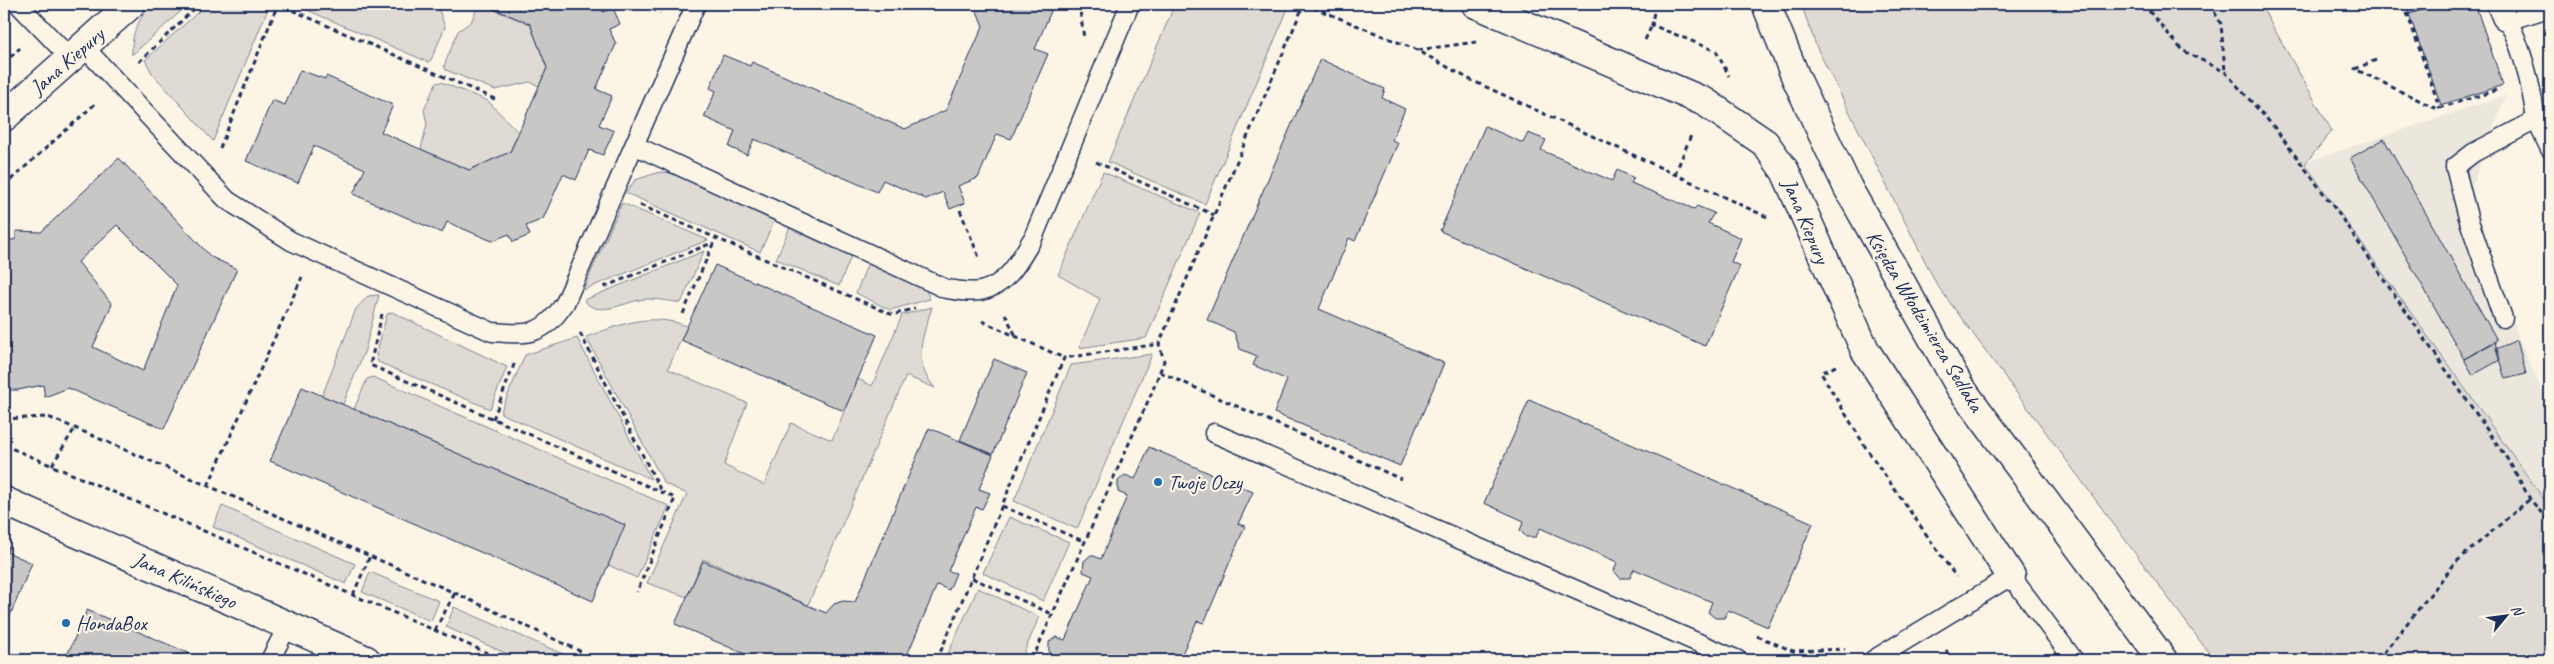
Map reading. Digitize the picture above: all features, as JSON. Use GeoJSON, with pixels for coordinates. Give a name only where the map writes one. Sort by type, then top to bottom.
{"type":"FeatureCollection","features":[{"type":"Feature","properties":{"kind":"street","name":"Jana Kiepury"},"geometry":{"type":"LineString","coordinates":[[4,117],[131,4]]}},
{"type":"Feature","properties":{"kind":"street","name":"Jana Kiepury"},"geometry":{"type":"LineString","coordinates":[[1476,4],[1705,102],[1765,144],[1785,171],[1813,238],[1865,350],[2011,576]]}},
{"type":"Feature","properties":{"kind":"street","name":"Księdza Włodzimierza Sedlaka"},"geometry":{"type":"LineString","coordinates":[[1766,4],[1796,78],[1848,188],[1960,387],[2163,660]]}},
{"type":"Feature","properties":{"kind":"street"},"geometry":{"type":"LineString","coordinates":[[2503,10],[2544,4]]}},
{"type":"Feature","properties":{"kind":"street","name":"Jana Kilińskiego"},"geometry":{"type":"LineString","coordinates":[[4,501],[366,660]]}},
{"type":"Feature","properties":{"kind":"lane"},"geometry":{"type":"LineString","coordinates":[[18,4],[77,53],[227,200],[291,241],[313,252],[492,332],[526,335],[541,330],[553,320],[565,303],[612,193],[636,146],[696,4]]}},
{"type":"Feature","properties":{"kind":"lane"},"geometry":{"type":"LineString","coordinates":[[636,146],[946,289],[979,292],[992,288],[1011,274],[1033,238],[1130,4]]}},
{"type":"Feature","properties":{"kind":"lane"},"geometry":{"type":"LineString","coordinates":[[2503,10],[2515,34],[2530,82],[2536,120],[2550,149]]}},
{"type":"Feature","properties":{"kind":"lane"},"geometry":{"type":"LineString","coordinates":[[2503,318],[2469,221],[2455,167],[2473,153],[2536,120]]}},
{"type":"Feature","properties":{"kind":"lane"},"geometry":{"type":"LineString","coordinates":[[1214,432],[1738,660]]}},
{"type":"Feature","properties":{"kind":"lane"},"geometry":{"type":"LineString","coordinates":[[1873,660],[2011,576],[2074,660]]}},
{"type":"Feature","properties":{"kind":"lane"},"geometry":{"type":"LineString","coordinates":[[270,660],[287,626]]}},
{"type":"Feature","properties":{"kind":"path"},"geometry":{"type":"LineString","coordinates":[[218,154],[278,4],[497,100]]}},
{"type":"Feature","properties":{"kind":"path"},"geometry":{"type":"LineString","coordinates":[[1079,4],[1084,42]]}},
{"type":"Feature","properties":{"kind":"path"},"geometry":{"type":"LineString","coordinates":[[1032,660],[1160,372],[1164,361],[1159,344],[1304,4],[1417,50],[1469,79],[1813,238]]}},
{"type":"Feature","properties":{"kind":"path"},"geometry":{"type":"LineString","coordinates":[[1655,4],[1652,24],[1716,51],[1739,94],[1728,117]]}},
{"type":"Feature","properties":{"kind":"path"},"geometry":{"type":"LineString","coordinates":[[2143,4],[2182,50],[2225,72],[2274,127],[2336,210],[2510,463],[2530,499],[2550,523]]}},
{"type":"Feature","properties":{"kind":"path"},"geometry":{"type":"LineString","coordinates":[[2210,4],[2221,24],[2225,72]]}},
{"type":"Feature","properties":{"kind":"path"},"geometry":{"type":"LineString","coordinates":[[2404,4],[2440,109]]}},
{"type":"Feature","properties":{"kind":"path"},"geometry":{"type":"LineString","coordinates":[[1417,50],[1484,41]]}},
{"type":"Feature","properties":{"kind":"path"},"geometry":{"type":"LineString","coordinates":[[2376,60],[2356,69],[2437,110],[2507,87]]}},
{"type":"Feature","properties":{"kind":"path"},"geometry":{"type":"LineString","coordinates":[[138,62],[144,70]]}},
{"type":"Feature","properties":{"kind":"path"},"geometry":{"type":"LineString","coordinates":[[1675,174],[1705,102]]}},
{"type":"Feature","properties":{"kind":"path"},"geometry":{"type":"LineString","coordinates":[[1069,150],[1214,215]]}},
{"type":"Feature","properties":{"kind":"path"},"geometry":{"type":"LineString","coordinates":[[612,193],[893,315],[938,301],[946,289]]}},
{"type":"Feature","properties":{"kind":"path"},"geometry":{"type":"LineString","coordinates":[[683,314],[716,237]]}},
{"type":"Feature","properties":{"kind":"path"},"geometry":{"type":"LineString","coordinates":[[565,303],[712,244]]}},
{"type":"Feature","properties":{"kind":"path"},"geometry":{"type":"LineString","coordinates":[[208,486],[313,252]]}},
{"type":"Feature","properties":{"kind":"path"},"geometry":{"type":"LineString","coordinates":[[389,286],[370,366],[675,498],[637,592]]}},
{"type":"Feature","properties":{"kind":"path"},"geometry":{"type":"LineString","coordinates":[[973,317],[1064,358],[1159,344]]}},
{"type":"Feature","properties":{"kind":"path"},"geometry":{"type":"LineString","coordinates":[[579,331],[662,492]]}},
{"type":"Feature","properties":{"kind":"path"},"geometry":{"type":"LineString","coordinates":[[492,419],[526,335]]}},
{"type":"Feature","properties":{"kind":"path"},"geometry":{"type":"LineString","coordinates":[[937,660],[1064,358]]}},
{"type":"Feature","properties":{"kind":"path"},"geometry":{"type":"LineString","coordinates":[[1160,372],[1406,482]]}},
{"type":"Feature","properties":{"kind":"path"},"geometry":{"type":"LineString","coordinates":[[4,419],[48,417],[75,428],[455,593],[582,652],[583,660]]}},
{"type":"Feature","properties":{"kind":"path"},"geometry":{"type":"LineString","coordinates":[[52,465],[75,428]]}},
{"type":"Feature","properties":{"kind":"path"},"geometry":{"type":"LineString","coordinates":[[4,444],[504,660]]}},
{"type":"Feature","properties":{"kind":"path"},"geometry":{"type":"LineString","coordinates":[[2378,660],[2456,562],[2530,499]]}},
{"type":"Feature","properties":{"kind":"path"},"geometry":{"type":"LineString","coordinates":[[1002,506],[1085,542]]}},
{"type":"Feature","properties":{"kind":"path"},"geometry":{"type":"LineString","coordinates":[[353,594],[370,556]]}},
{"type":"Feature","properties":{"kind":"path"},"geometry":{"type":"LineString","coordinates":[[972,578],[1052,614]]}},
{"type":"Feature","properties":{"kind":"path"},"geometry":{"type":"LineString","coordinates":[[435,630],[455,593]]}},
{"type":"Feature","properties":{"kind":"path"},"geometry":{"type":"LineString","coordinates":[[1750,633],[1793,651],[1843,650],[1851,645]]}},
{"type":"Feature","properties":{"kind":"shaded area"},"geometry":{"type":"Polygon","coordinates":[[[153,4],[189,4],[132,55],[136,27],[143,15],[153,4]]]}},
{"type":"Feature","properties":{"kind":"shaded area"},"geometry":{"type":"Polygon","coordinates":[[[207,4],[256,4],[268,9],[213,141],[152,73],[145,60],[207,4]]]}},
{"type":"Feature","properties":{"kind":"shaded area"},"geometry":{"type":"Polygon","coordinates":[[[293,4],[380,6],[381,4],[440,4],[438,7],[445,27],[431,60],[428,62],[293,4]]]}},
{"type":"Feature","properties":{"kind":"shaded area"},"geometry":{"type":"Polygon","coordinates":[[[479,4],[530,24],[547,68],[539,86],[530,82],[495,90],[446,70],[444,66],[458,31],[471,22],[479,4]]]}},
{"type":"Feature","properties":{"kind":"shaded area"},"geometry":{"type":"Polygon","coordinates":[[[1175,4],[1290,4],[1205,204],[1108,162],[1175,4]]]}},
{"type":"Feature","properties":{"kind":"shaded area"},"geometry":{"type":"Polygon","coordinates":[[[1801,4],[2260,4],[2332,131],[2305,164],[2550,508],[2550,660],[2214,660],[1937,285],[1817,48],[1801,4]]]}},
{"type":"Feature","properties":{"kind":"shaded area"},"geometry":{"type":"Polygon","coordinates":[[[441,82],[488,101],[518,132],[510,152],[469,170],[421,149],[427,124],[424,110],[436,83],[441,82]]]}},
{"type":"Feature","properties":{"kind":"shaded area"},"geometry":{"type":"Polygon","coordinates":[[[2506,95],[2471,188],[2519,339],[2550,409],[2550,508],[2304,163],[2506,95]]]}},
{"type":"Feature","properties":{"kind":"shaded area"},"geometry":{"type":"Polygon","coordinates":[[[660,172],[671,173],[775,219],[760,252],[626,193],[635,180],[660,172]]]}},
{"type":"Feature","properties":{"kind":"shaded area"},"geometry":{"type":"Polygon","coordinates":[[[1103,172],[1200,213],[1146,338],[1079,348],[1100,299],[1058,275],[1103,172]]]}},
{"type":"Feature","properties":{"kind":"shaded area"},"geometry":{"type":"Polygon","coordinates":[[[622,203],[708,240],[583,290],[622,203]]]}},
{"type":"Feature","properties":{"kind":"shaded area"},"geometry":{"type":"Polygon","coordinates":[[[790,227],[852,254],[839,286],[776,259],[790,227]]]}},
{"type":"Feature","properties":{"kind":"shaded area"},"geometry":{"type":"Polygon","coordinates":[[[704,251],[681,303],[646,299],[605,309],[590,306],[584,300],[704,251]]]}},
{"type":"Feature","properties":{"kind":"shaded area"},"geometry":{"type":"Polygon","coordinates":[[[869,260],[923,284],[930,299],[890,310],[856,293],[869,260]]]}},
{"type":"Feature","properties":{"kind":"shaded area"},"geometry":{"type":"Polygon","coordinates":[[[379,295],[365,350],[343,404],[322,396],[356,309],[368,296],[379,295]]]}},
{"type":"Feature","properties":{"kind":"shaded area"},"geometry":{"type":"Polygon","coordinates":[[[932,307],[923,339],[921,358],[923,368],[935,388],[906,376],[808,605],[703,559],[687,597],[647,583],[687,494],[664,483],[586,337],[636,321],[660,320],[687,326],[668,369],[747,403],[724,465],[764,485],[791,423],[832,440],[858,379],[872,386],[902,315],[932,307]]]}},
{"type":"Feature","properties":{"kind":"shaded area"},"geometry":{"type":"Polygon","coordinates":[[[392,312],[507,367],[490,409],[378,362],[376,356],[387,314],[392,312]]]}},
{"type":"Feature","properties":{"kind":"shaded area"},"geometry":{"type":"Polygon","coordinates":[[[577,338],[651,479],[500,413],[525,355],[577,338]]]}},
{"type":"Feature","properties":{"kind":"shaded area"},"geometry":{"type":"Polygon","coordinates":[[[1152,354],[1077,529],[1014,501],[1071,365],[1152,354]]]}},
{"type":"Feature","properties":{"kind":"shaded area"},"geometry":{"type":"Polygon","coordinates":[[[373,377],[669,506],[637,578],[608,565],[624,525],[354,409],[367,379],[373,377]]]}},
{"type":"Feature","properties":{"kind":"shaded area"},"geometry":{"type":"Polygon","coordinates":[[[222,506],[355,564],[346,584],[213,527],[222,506]]]}},
{"type":"Feature","properties":{"kind":"shaded area"},"geometry":{"type":"Polygon","coordinates":[[[1009,517],[1069,542],[1043,601],[983,573],[1009,517]]]}},
{"type":"Feature","properties":{"kind":"shaded area"},"geometry":{"type":"Polygon","coordinates":[[[370,572],[439,601],[431,621],[362,592],[370,572]]]}},
{"type":"Feature","properties":{"kind":"shaded area"},"geometry":{"type":"Polygon","coordinates":[[[978,588],[1039,617],[1021,660],[945,660],[978,588]]]}},
{"type":"Feature","properties":{"kind":"shaded area"},"geometry":{"type":"Polygon","coordinates":[[[454,607],[577,660],[521,660],[446,627],[454,607]]]}},
{"type":"Feature","properties":{"kind":"building"},"geometry":{"type":"Polygon","coordinates":[[[482,4],[599,4],[603,12],[613,8],[620,24],[609,29],[616,44],[596,89],[612,96],[599,125],[614,131],[603,155],[589,150],[576,180],[563,174],[543,219],[526,226],[530,235],[513,242],[509,234],[492,241],[447,222],[442,233],[353,194],[365,169],[314,146],[298,183],[246,161],[272,100],[285,105],[300,70],[325,79],[326,76],[393,105],[381,132],[469,170],[510,152],[547,68],[530,24],[482,4]]]}},
{"type":"Feature","properties":{"kind":"building"},"geometry":{"type":"Polygon","coordinates":[[[974,4],[1054,4],[1035,49],[1048,54],[1011,139],[997,134],[978,178],[958,186],[965,203],[950,209],[943,192],[926,199],[883,180],[877,192],[754,139],[747,155],[729,147],[735,131],[704,117],[716,91],[710,88],[723,55],[750,66],[752,62],[905,129],[946,110],[983,26],[974,4]]]}},
{"type":"Feature","properties":{"kind":"building"},"geometry":{"type":"Polygon","coordinates":[[[2406,4],[2440,4],[2409,14],[2406,4]]]}},
{"type":"Feature","properties":{"kind":"building"},"geometry":{"type":"Polygon","coordinates":[[[2440,4],[2475,4],[2503,85],[2441,105],[2409,14],[2440,4]]]}},
{"type":"Feature","properties":{"kind":"building"},"geometry":{"type":"Polygon","coordinates":[[[1320,59],[1385,89],[1382,98],[1405,109],[1392,140],[1398,143],[1355,241],[1349,238],[1319,309],[1444,363],[1400,466],[1274,413],[1287,380],[1253,365],[1257,356],[1240,349],[1234,332],[1207,320],[1320,59]]]}},
{"type":"Feature","properties":{"kind":"building"},"geometry":{"type":"Polygon","coordinates":[[[1485,126],[1523,143],[1528,133],[1546,140],[1541,150],[1612,181],[1617,170],[1634,178],[1631,183],[1694,209],[1697,206],[1714,213],[1708,223],[1741,238],[1731,262],[1740,266],[1705,346],[1440,231],[1485,126]]]}},
{"type":"Feature","properties":{"kind":"building"},"geometry":{"type":"Polygon","coordinates":[[[2384,139],[2497,340],[2464,359],[2350,158],[2384,139]]]}},
{"type":"Feature","properties":{"kind":"building"},"geometry":{"type":"Polygon","coordinates":[[[119,158],[211,257],[237,269],[164,429],[68,388],[45,397],[43,385],[18,390],[4,390],[4,242],[16,239],[16,231],[41,232],[119,158]],[[117,225],[78,262],[112,304],[93,347],[143,371],[177,285],[117,225]]]}},
{"type":"Feature","properties":{"kind":"building"},"geometry":{"type":"Polygon","coordinates":[[[715,265],[877,335],[844,411],[681,340],[715,265]]]}},
{"type":"Feature","properties":{"kind":"building"},"geometry":{"type":"Polygon","coordinates":[[[2517,340],[2526,374],[2505,379],[2496,349],[2517,340]]]}},
{"type":"Feature","properties":{"kind":"building"},"geometry":{"type":"Polygon","coordinates":[[[2495,342],[2500,360],[2473,375],[2464,359],[2495,342]]]}},
{"type":"Feature","properties":{"kind":"building"},"geometry":{"type":"Polygon","coordinates":[[[994,359],[1027,373],[993,454],[960,440],[994,359]]]}},
{"type":"Feature","properties":{"kind":"building"},"geometry":{"type":"Polygon","coordinates":[[[302,387],[625,525],[593,601],[270,461],[302,387]]]}},
{"type":"Feature","properties":{"kind":"building"},"geometry":{"type":"Polygon","coordinates":[[[1529,400],[1813,523],[1768,627],[1728,610],[1724,618],[1715,618],[1708,612],[1712,602],[1634,569],[1630,578],[1620,578],[1614,571],[1617,562],[1540,528],[1536,537],[1526,537],[1520,530],[1524,521],[1484,503],[1529,400]]]}},
{"type":"Feature","properties":{"kind":"building"},"geometry":{"type":"Polygon","coordinates":[[[929,428],[993,455],[979,489],[990,493],[982,509],[976,507],[948,571],[956,573],[949,590],[937,585],[905,660],[759,660],[675,624],[703,561],[826,613],[834,604],[843,601],[855,602],[929,428]]]}},
{"type":"Feature","properties":{"kind":"building"},"geometry":{"type":"Polygon","coordinates":[[[1149,447],[1253,492],[1238,524],[1245,526],[1204,623],[1197,621],[1179,660],[1056,660],[1057,657],[1049,653],[1049,642],[1056,637],[1065,640],[1093,576],[1083,572],[1084,561],[1091,555],[1101,559],[1127,496],[1118,492],[1118,481],[1125,475],[1135,479],[1149,447]]]}},
{"type":"Feature","properties":{"kind":"building"},"geometry":{"type":"Polygon","coordinates":[[[4,545],[9,547],[7,552],[32,563],[4,630],[4,545]]]}},
{"type":"Feature","properties":{"kind":"building"},"geometry":{"type":"Polygon","coordinates":[[[87,610],[205,660],[65,660],[87,610]]]}},
{"type":"Feature","properties":{"kind":"place","name":"Twoje Oczy"},"geometry":{"type":"Point","coordinates":[1158,482]}},
{"type":"Feature","properties":{"kind":"place","name":"HondaBox"},"geometry":{"type":"Point","coordinates":[66,623]}}]}
